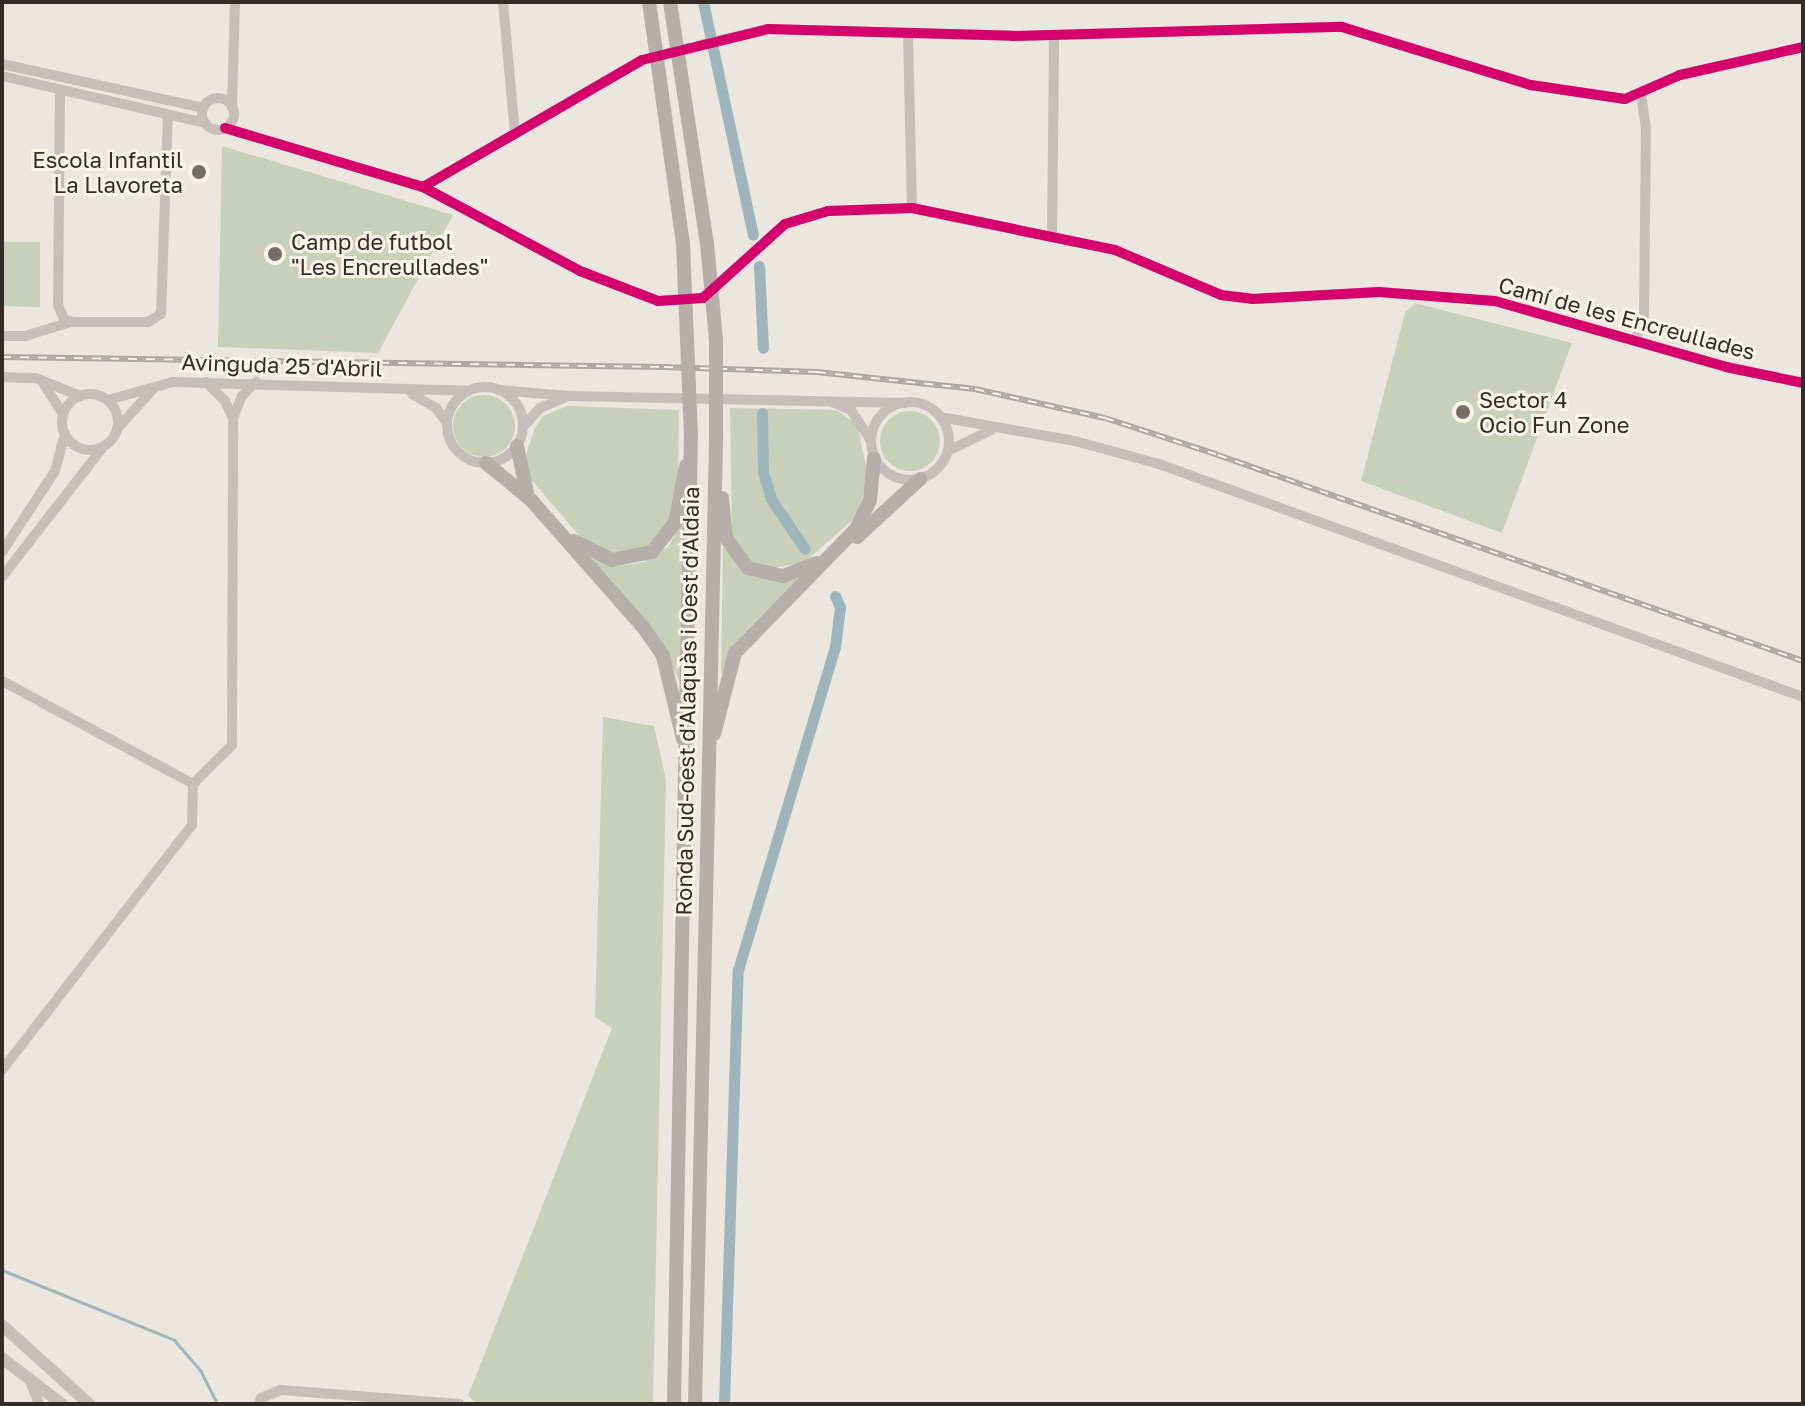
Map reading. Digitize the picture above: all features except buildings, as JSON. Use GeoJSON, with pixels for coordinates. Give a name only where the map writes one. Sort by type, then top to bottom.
{"type":"FeatureCollection","features":[{"type":"Feature","properties":{"kind":"main road","name":"Ronda Sud-oest d'Alaquàs i Oest d'Aldaia"},"geometry":{"type":"LineString","coordinates":[[649,2],[683,244],[691,434],[688,750],[674,1404]]}},
{"type":"Feature","properties":{"kind":"main road","name":"Ronda Sud-oest d'Alaquàs i Oest d'Aldaia"},"geometry":{"type":"LineString","coordinates":[[670,2],[707,243],[716,340],[695,1404]]}},
{"type":"Feature","properties":{"kind":"main road"},"geometry":{"type":"LineString","coordinates":[[565,536],[612,560],[639,557],[657,547],[675,523],[691,434]]}},
{"type":"Feature","properties":{"kind":"main road"},"geometry":{"type":"LineString","coordinates":[[716,438],[723,530],[742,564],[762,574],[783,576],[832,555]]}},
{"type":"Feature","properties":{"kind":"main road"},"geometry":{"type":"LineString","coordinates":[[517,446],[521,482],[531,500]]}},
{"type":"Feature","properties":{"kind":"main road"},"geometry":{"type":"LineString","coordinates":[[846,543],[870,500],[874,458]]}},
{"type":"Feature","properties":{"kind":"main road"},"geometry":{"type":"LineString","coordinates":[[486,463],[531,500],[565,536],[663,656],[688,750]]}},
{"type":"Feature","properties":{"kind":"main road"},"geometry":{"type":"LineString","coordinates":[[708,750],[735,653],[832,555],[920,479]]}},
{"type":"Feature","properties":{"kind":"street"},"geometry":{"type":"LineString","coordinates":[[225,128],[233,110],[235,2]]}},
{"type":"Feature","properties":{"kind":"street"},"geometry":{"type":"LineString","coordinates":[[503,2],[515,133]]}},
{"type":"Feature","properties":{"kind":"street"},"geometry":{"type":"LineString","coordinates":[[700,45],[768,29],[1054,35],[1342,27],[1531,85],[1625,99],[1680,75],[1803,47]]}},
{"type":"Feature","properties":{"kind":"street"},"geometry":{"type":"LineString","coordinates":[[908,34],[912,208]]}},
{"type":"Feature","properties":{"kind":"street"},"geometry":{"type":"LineString","coordinates":[[1052,237],[1054,35]]}},
{"type":"Feature","properties":{"kind":"street"},"geometry":{"type":"LineString","coordinates":[[423,187],[642,60]]}},
{"type":"Feature","properties":{"kind":"street"},"geometry":{"type":"LineString","coordinates":[[2,64],[206,104],[224,99],[252,134]]}},
{"type":"Feature","properties":{"kind":"street"},"geometry":{"type":"LineString","coordinates":[[2,76],[205,123],[206,104],[233,78]]}},
{"type":"Feature","properties":{"kind":"street"},"geometry":{"type":"LineString","coordinates":[[60,90],[58,305],[64,319],[73,322]]}},
{"type":"Feature","properties":{"kind":"street"},"geometry":{"type":"LineString","coordinates":[[1635,341],[1644,315],[1646,129],[1641,92]]}},
{"type":"Feature","properties":{"kind":"street"},"geometry":{"type":"LineString","coordinates":[[2,336],[25,336],[73,322],[148,322],[161,314],[168,115]]}},
{"type":"Feature","properties":{"kind":"street","name":"Camí de les Encreullades"},"geometry":{"type":"LineString","coordinates":[[205,123],[252,134],[423,187],[580,271],[658,301],[703,298],[785,224],[828,211],[912,208],[1115,250],[1221,295],[1252,299],[1429,293],[1495,301],[1635,341],[1803,383]]}},
{"type":"Feature","properties":{"kind":"street"},"geometry":{"type":"LineString","coordinates":[[2,377],[36,378],[80,396],[108,400],[117,417],[117,429],[2,577]]}},
{"type":"Feature","properties":{"kind":"street"},"geometry":{"type":"LineString","coordinates":[[2,552],[55,471],[65,433],[63,414],[36,378]]}},
{"type":"Feature","properties":{"kind":"street"},"geometry":{"type":"LineString","coordinates":[[206,382],[225,401],[233,418]]}},
{"type":"Feature","properties":{"kind":"street","name":"Avinguda 25 d'Abril"},"geometry":{"type":"LineString","coordinates":[[108,400],[155,386],[206,382],[374,385],[407,391],[468,391]]}},
{"type":"Feature","properties":{"kind":"street"},"geometry":{"type":"LineString","coordinates":[[2,1070],[192,825],[193,784],[232,745],[233,418],[242,396],[256,382]]}},
{"type":"Feature","properties":{"kind":"street","name":"Avinguda 25 d'Abril"},"geometry":{"type":"LineString","coordinates":[[117,429],[155,386]]}},
{"type":"Feature","properties":{"kind":"street"},"geometry":{"type":"LineString","coordinates":[[499,390],[517,404],[523,427]]}},
{"type":"Feature","properties":{"kind":"street"},"geometry":{"type":"LineString","coordinates":[[568,396],[540,408],[523,427],[517,446],[486,463],[453,447],[447,423],[453,404],[468,391],[499,390],[568,396],[822,399],[925,405],[940,417],[1119,452],[1246,492],[1803,697]]}},
{"type":"Feature","properties":{"kind":"street","name":"Avinguda 25 d'Abril"},"geometry":{"type":"LineString","coordinates":[[407,391],[436,408],[447,423]]}},
{"type":"Feature","properties":{"kind":"street"},"geometry":{"type":"LineString","coordinates":[[63,414],[80,396]]}},
{"type":"Feature","properties":{"kind":"street"},"geometry":{"type":"LineString","coordinates":[[822,399],[851,410],[871,440],[874,458],[888,474],[920,479],[938,469],[948,451],[980,433],[1005,428]]}},
{"type":"Feature","properties":{"kind":"street"},"geometry":{"type":"LineString","coordinates":[[871,440],[881,415],[905,403]]}},
{"type":"Feature","properties":{"kind":"street"},"geometry":{"type":"LineString","coordinates":[[940,417],[948,451]]}},
{"type":"Feature","properties":{"kind":"street"},"geometry":{"type":"LineString","coordinates":[[65,433],[82,448],[105,445]]}},
{"type":"Feature","properties":{"kind":"street"},"geometry":{"type":"LineString","coordinates":[[2,681],[193,784]]}},
{"type":"Feature","properties":{"kind":"street"},"geometry":{"type":"LineString","coordinates":[[2,1325],[89,1404]]}},
{"type":"Feature","properties":{"kind":"street"},"geometry":{"type":"LineString","coordinates":[[2,1358],[62,1404]]}},
{"type":"Feature","properties":{"kind":"street"},"geometry":{"type":"LineString","coordinates":[[28,1378],[39,1404]]}},
{"type":"Feature","properties":{"kind":"street"},"geometry":{"type":"LineString","coordinates":[[259,1404],[261,1398],[281,1390],[390,1402],[459,1404]]}},
{"type":"Feature","properties":{"kind":"green space"},"geometry":{"type":"Polygon","coordinates":[[[222,146],[453,215],[378,353],[218,347],[222,146]]]}},
{"type":"Feature","properties":{"kind":"green space"},"geometry":{"type":"Polygon","coordinates":[[[2,242],[40,242],[40,307],[2,306],[2,242]]]}},
{"type":"Feature","properties":{"kind":"green space","name":"Sector 4 Ocio Fun Zone"},"geometry":{"type":"Polygon","coordinates":[[[1415,303],[1572,343],[1502,533],[1361,481],[1405,313],[1415,303]]]}},
{"type":"Feature","properties":{"kind":"green space"},"geometry":{"type":"Polygon","coordinates":[[[478,395],[490,395],[506,404],[513,414],[513,438],[506,448],[490,457],[478,457],[458,443],[453,432],[453,420],[467,400],[478,395]]]}},
{"type":"Feature","properties":{"kind":"green space"},"geometry":{"type":"Polygon","coordinates":[[[567,406],[679,410],[678,479],[668,524],[648,547],[615,555],[583,540],[528,476],[524,461],[535,428],[543,416],[567,406]]]}},
{"type":"Feature","properties":{"kind":"green space"},"geometry":{"type":"Polygon","coordinates":[[[730,408],[836,410],[857,424],[868,476],[858,515],[805,562],[769,569],[747,560],[732,537],[730,408]]]}},
{"type":"Feature","properties":{"kind":"green space"},"geometry":{"type":"Polygon","coordinates":[[[910,411],[921,413],[931,420],[938,430],[938,452],[931,462],[921,469],[910,471],[899,469],[889,462],[882,452],[880,441],[882,430],[889,420],[899,413],[910,411]]]}},
{"type":"Feature","properties":{"kind":"green space"},"geometry":{"type":"Polygon","coordinates":[[[682,521],[680,682],[667,655],[591,558],[618,566],[645,562],[669,546],[682,521]]]}},
{"type":"Feature","properties":{"kind":"green space"},"geometry":{"type":"Polygon","coordinates":[[[723,547],[753,577],[798,579],[741,636],[721,675],[723,547]]]}},
{"type":"Feature","properties":{"kind":"green space"},"geometry":{"type":"Polygon","coordinates":[[[603,717],[654,726],[666,780],[653,1404],[475,1402],[468,1396],[612,1028],[595,1017],[603,717]]]}},
{"type":"Feature","properties":{"kind":"waterway"},"geometry":{"type":"LineString","coordinates":[[703,2],[753,235]]}},
{"type":"Feature","properties":{"kind":"waterway"},"geometry":{"type":"LineString","coordinates":[[759,266],[763,348]]}},
{"type":"Feature","properties":{"kind":"waterway"},"geometry":{"type":"LineString","coordinates":[[762,413],[763,472],[771,499],[805,549]]}},
{"type":"Feature","properties":{"kind":"waterway"},"geometry":{"type":"LineString","coordinates":[[724,1404],[738,970],[835,647],[840,607],[835,596]]}},
{"type":"Feature","properties":{"kind":"waterway"},"geometry":{"type":"LineString","coordinates":[[2,1270],[174,1340],[200,1370],[217,1404]]}},
{"type":"Feature","properties":{"kind":"tunnel"},"geometry":{"type":"LineString","coordinates":[[652,57],[700,45]]}},
{"type":"Feature","properties":{"kind":"railway"},"geometry":{"type":"LineString","coordinates":[[2,357],[817,372],[975,389],[1105,418],[1218,455],[1803,661]]}},
{"type":"Feature","properties":{"kind":"cycle path"},"geometry":{"type":"LineString","coordinates":[[423,187],[642,60],[768,29],[1013,36],[1342,27],[1531,85],[1625,99],[1680,75],[1803,47]]}},
{"type":"Feature","properties":{"kind":"cycle path"},"geometry":{"type":"LineString","coordinates":[[225,128],[423,187],[580,271],[658,301],[703,298],[785,224],[828,211],[912,208],[1115,250],[1221,295],[1252,299],[1379,292],[1495,301],[1726,367],[1803,383]]}},
{"type":"Feature","properties":{"kind":"place","name":"Escola Infantil La Llavoreta"},"geometry":{"type":"Point","coordinates":[199,172]}},
{"type":"Feature","properties":{"kind":"place","name":"Camp de futbol \"Les Encreullades\""},"geometry":{"type":"Point","coordinates":[275,254]}},
{"type":"Feature","properties":{"kind":"place","name":"Sector 4 Ocio Fun Zone"},"geometry":{"type":"Point","coordinates":[1463,412]}}]}
